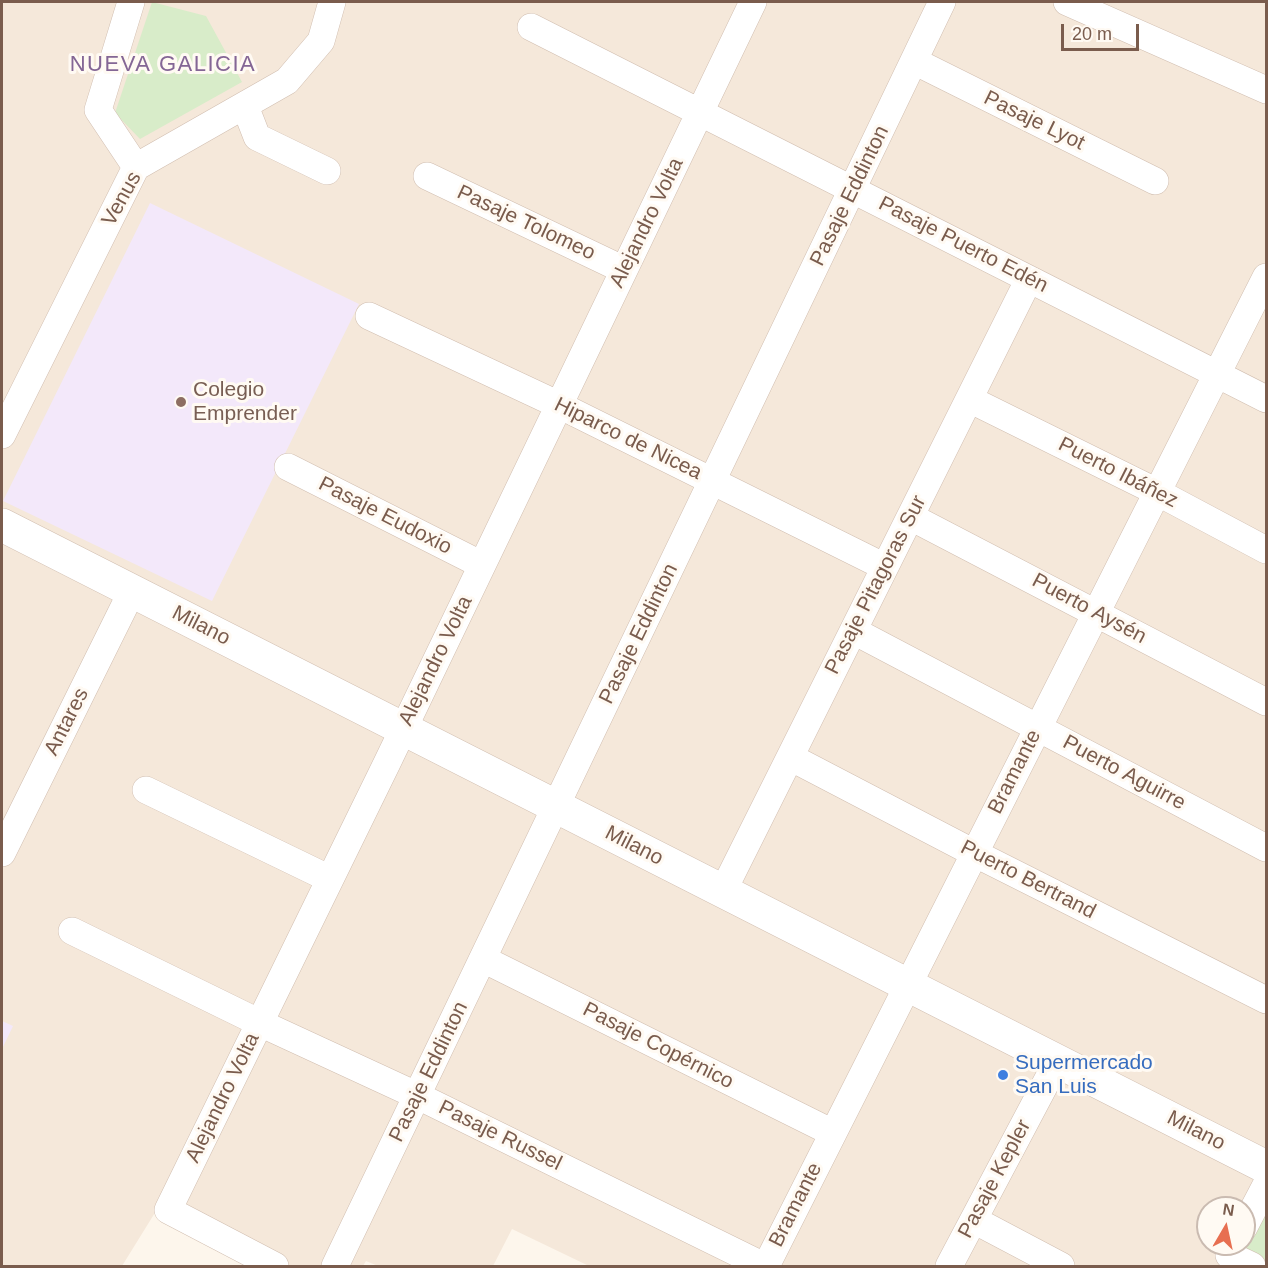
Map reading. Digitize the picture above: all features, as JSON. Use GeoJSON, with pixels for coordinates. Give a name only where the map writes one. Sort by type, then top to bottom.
{"type":"FeatureCollection","features":[{"type":"Feature","properties":{"kind":"street"},"geometry":{"type":"LineString","coordinates":[[131,2],[98,110],[136,167]]}},
{"type":"Feature","properties":{"kind":"street","name":"Venus"},"geometry":{"type":"LineString","coordinates":[[2,435],[136,167],[288,81],[321,41],[332,2]]}},
{"type":"Feature","properties":{"kind":"street","name":"Alejandro Volta"},"geometry":{"type":"LineString","coordinates":[[275,1266],[168,1210],[482,566],[753,2]]}},
{"type":"Feature","properties":{"kind":"street","name":"Pasaje Eddinton"},"geometry":{"type":"LineString","coordinates":[[335,1266],[942,2]]}},
{"type":"Feature","properties":{"kind":"street"},"geometry":{"type":"LineString","coordinates":[[1067,2],[1109,10],[1266,90]]}},
{"type":"Feature","properties":{"kind":"street","name":"Pasaje Puerto Edén"},"geometry":{"type":"LineString","coordinates":[[531,27],[1266,399]]}},
{"type":"Feature","properties":{"kind":"street","name":"Pasaje Lyot"},"geometry":{"type":"LineString","coordinates":[[914,61],[1155,181]]}},
{"type":"Feature","properties":{"kind":"street"},"geometry":{"type":"LineString","coordinates":[[245,106],[257,137],[327,171]]}},
{"type":"Feature","properties":{"kind":"street","name":"Pasaje Tolomeo"},"geometry":{"type":"LineString","coordinates":[[428,176],[624,270]]}},
{"type":"Feature","properties":{"kind":"street","name":"Bramante"},"geometry":{"type":"LineString","coordinates":[[765,1266],[1266,277]]}},
{"type":"Feature","properties":{"kind":"street","name":"Pasaje Pitagoras Sur"},"geometry":{"type":"LineString","coordinates":[[723,891],[1029,279]]}},
{"type":"Feature","properties":{"kind":"street","name":"Hiparco de Nicea"},"geometry":{"type":"LineString","coordinates":[[369,316],[559,405],[885,567]]}},
{"type":"Feature","properties":{"kind":"street","name":"Puerto Ibáñez"},"geometry":{"type":"LineString","coordinates":[[969,399],[1156,492],[1266,550]]}},
{"type":"Feature","properties":{"kind":"street","name":"Pasaje Eudoxio"},"geometry":{"type":"LineString","coordinates":[[288,467],[482,566]]}},
{"type":"Feature","properties":{"kind":"street","name":"Puerto Aysén"},"geometry":{"type":"LineString","coordinates":[[911,517],[1266,702]]}},
{"type":"Feature","properties":{"kind":"street","name":"Milano"},"geometry":{"type":"LineString","coordinates":[[2,525],[1058,1060],[1265,1169]]}},
{"type":"Feature","properties":{"kind":"street","name":"Antares"},"geometry":{"type":"LineString","coordinates":[[2,853],[132,591]]}},
{"type":"Feature","properties":{"kind":"street","name":"Puerto Aguirre"},"geometry":{"type":"LineString","coordinates":[[854,631],[1266,848]]}},
{"type":"Feature","properties":{"kind":"street","name":"Puerto Bertrand"},"geometry":{"type":"LineString","coordinates":[[790,757],[974,853],[1266,1000]]}},
{"type":"Feature","properties":{"kind":"street"},"geometry":{"type":"LineString","coordinates":[[146,790],[330,879]]}},
{"type":"Feature","properties":{"kind":"street","name":"Pasaje Russel"},"geometry":{"type":"LineString","coordinates":[[72,931],[260,1023],[418,1096],[765,1266]]}},
{"type":"Feature","properties":{"kind":"street","name":"Pasaje Copérnico"},"geometry":{"type":"LineString","coordinates":[[483,959],[833,1133]]}},
{"type":"Feature","properties":{"kind":"street","name":"Pasaje Kepler"},"geometry":{"type":"LineString","coordinates":[[949,1266],[1058,1060]]}},
{"type":"Feature","properties":{"kind":"street"},"geometry":{"type":"LineString","coordinates":[[1255,1196],[1265,1169]]}},
{"type":"Feature","properties":{"kind":"street"},"geometry":{"type":"LineString","coordinates":[[974,1220],[1061,1266]]}},
{"type":"Feature","properties":{"kind":"shaded area"},"geometry":{"type":"Polygon","coordinates":[[[2,2],[1266,2],[1266,1266],[589,1266],[512,1229],[493,1266],[378,1266],[366,1261],[363,1266],[282,1266],[161,1203],[122,1266],[2,1266],[2,2]]]}},
{"type":"Feature","properties":{"kind":"shaded area","name":"Colegio Emprender"},"geometry":{"type":"Polygon","coordinates":[[[150,203],[359,304],[212,601],[3,501],[150,203]]]}},
{"type":"Feature","properties":{"kind":"shaded area"},"geometry":{"type":"Polygon","coordinates":[[[2,1021],[13,1026],[2,1049],[2,1021]]]}},
{"type":"Feature","properties":{"kind":"green space"},"geometry":{"type":"Polygon","coordinates":[[[152,2],[206,16],[242,82],[140,139],[115,113],[152,2]]]}},
{"type":"Feature","properties":{"kind":"green space"},"geometry":{"type":"Polygon","coordinates":[[[1266,1200],[1266,1266],[1243,1256],[1256,1256],[1256,1218],[1266,1200]]]}},
{"type":"Feature","properties":{"kind":"place","name":"Colegio Emprender"},"geometry":{"type":"Point","coordinates":[181,402]}},
{"type":"Feature","properties":{"kind":"place","name":"Supermercado San Luis"},"geometry":{"type":"Point","coordinates":[1003,1075]}},
{"type":"Feature","properties":{"kind":"district","name":"NUEVA GALICIA"},"geometry":{"type":"Point","coordinates":[163,65]}}]}
